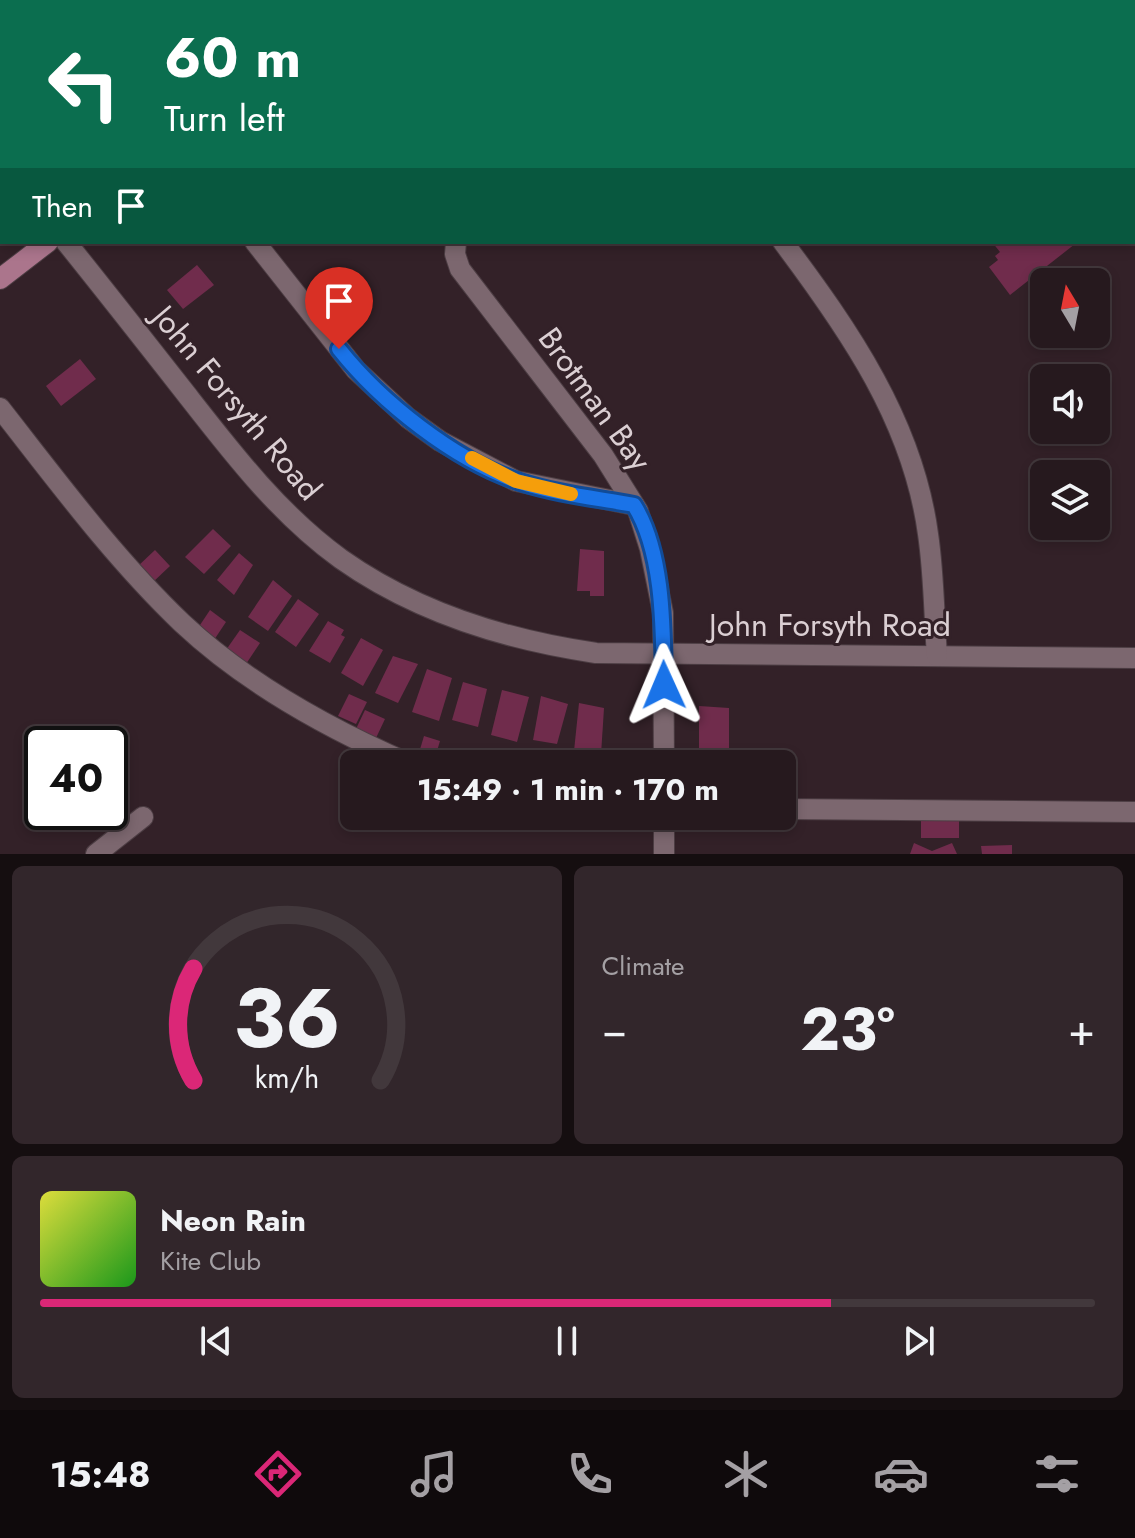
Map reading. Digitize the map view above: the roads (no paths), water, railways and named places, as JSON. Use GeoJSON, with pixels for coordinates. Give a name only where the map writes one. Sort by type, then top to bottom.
{"type":"FeatureCollection","features":[{"type":"Feature","properties":{"kind":"main road"},"geometry":{"type":"LineString","coordinates":[[0,279],[45,244]]}},
{"type":"Feature","properties":{"kind":"street","name":"John Forsyth Road"},"geometry":{"type":"LineString","coordinates":[[68,244],[265,490],[342,560],[376,580],[468,623],[531,644],[596,653],[1135,658]]}},
{"type":"Feature","properties":{"kind":"street"},"geometry":{"type":"LineString","coordinates":[[257,244],[356,370],[389,402],[440,441],[516,481],[634,505]]}},
{"type":"Feature","properties":{"kind":"street","name":"Brotman Bay"},"geometry":{"type":"LineString","coordinates":[[456,244],[455,254],[460,269],[603,455],[634,505],[650,549],[659,589],[664,750]]}},
{"type":"Feature","properties":{"kind":"street"},"geometry":{"type":"LineString","coordinates":[[784,244],[825,298],[876,376],[909,455],[928,534],[937,656]]}},
{"type":"Feature","properties":{"kind":"street"},"geometry":{"type":"LineString","coordinates":[[0,408],[98,533],[184,625],[252,678],[344,734],[379,750]]}},
{"type":"Feature","properties":{"kind":"street"},"geometry":{"type":"LineString","coordinates":[[796,809],[1135,812]]}},
{"type":"Feature","properties":{"kind":"street"},"geometry":{"type":"LineString","coordinates":[[96,854],[143,817]]}},
{"type":"Feature","properties":{"kind":"street"},"geometry":{"type":"LineString","coordinates":[[664,830],[664,854]]}}]}
